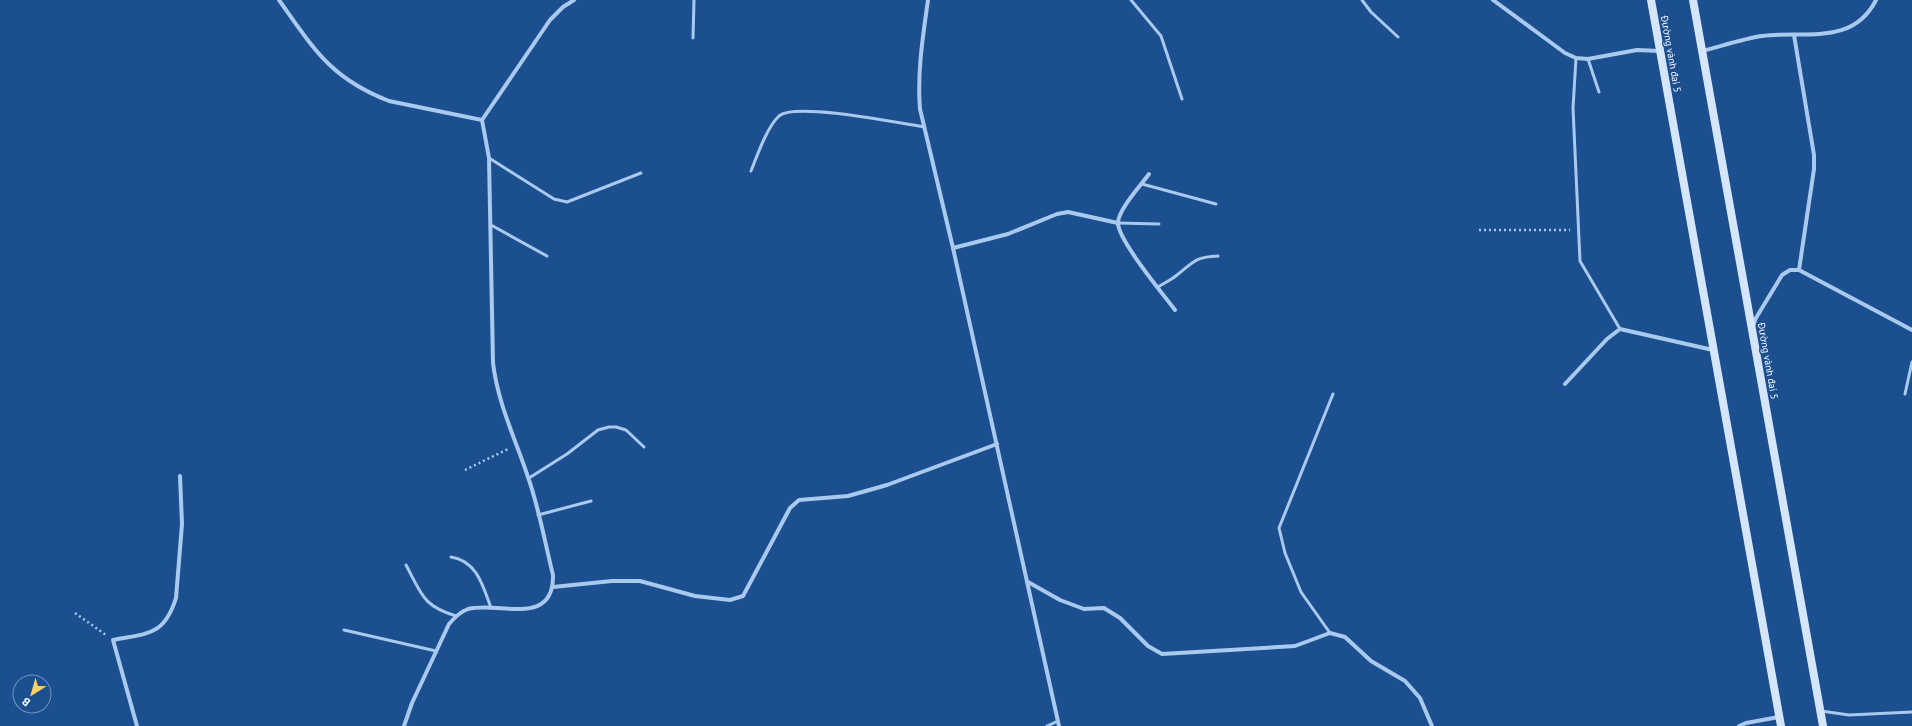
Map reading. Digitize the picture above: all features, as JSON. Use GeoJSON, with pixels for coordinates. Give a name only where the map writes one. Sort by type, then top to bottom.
{"type":"FeatureCollection","features":[{"type":"Feature","properties":{"kind":"main road","name":"Đường vành đai 5"},"geometry":{"type":"LineString","coordinates":[[1651,0],[1781,726]]}},
{"type":"Feature","properties":{"kind":"main road","name":"Đường vành đai 5"},"geometry":{"type":"LineString","coordinates":[[1693,0],[1823,726]]}},
{"type":"Feature","properties":{"kind":"street"},"geometry":{"type":"LineString","coordinates":[[279,0],[315,50],[342,77],[375,95],[390,101],[482,120]]}},
{"type":"Feature","properties":{"kind":"street"},"geometry":{"type":"LineString","coordinates":[[404,726],[412,703],[436,651],[449,624],[456,616],[468,609],[528,609],[541,604],[549,596],[553,587],[553,575],[529,478],[496,387],[493,363],[489,158],[482,120],[550,20],[574,0]]}},
{"type":"Feature","properties":{"kind":"street"},"geometry":{"type":"LineString","coordinates":[[928,0],[918,88],[920,109],[953,248],[1060,726]]}},
{"type":"Feature","properties":{"kind":"street"},"geometry":{"type":"LineString","coordinates":[[1494,0],[1565,53],[1576,58],[1588,59],[1637,50],[1661,51]]}},
{"type":"Feature","properties":{"kind":"street"},"geometry":{"type":"LineString","coordinates":[[1702,51],[1760,36],[1830,34],[1846,29],[1862,19],[1876,0]]}},
{"type":"Feature","properties":{"kind":"street"},"geometry":{"type":"LineString","coordinates":[[1794,34],[1814,155],[1814,169],[1799,270]]}},
{"type":"Feature","properties":{"kind":"street"},"geometry":{"type":"LineString","coordinates":[[1149,174],[1121,212],[1118,223],[1127,245],[1175,310]]}},
{"type":"Feature","properties":{"kind":"street"},"geometry":{"type":"LineString","coordinates":[[953,248],[1008,234],[1062,213],[1079,214],[1118,223]]}},
{"type":"Feature","properties":{"kind":"street"},"geometry":{"type":"LineString","coordinates":[[1752,330],[1756,318],[1782,275],[1790,270],[1799,270],[1912,330]]}},
{"type":"Feature","properties":{"kind":"street"},"geometry":{"type":"LineString","coordinates":[[1565,384],[1607,340],[1620,330],[1714,350]]}},
{"type":"Feature","properties":{"kind":"street"},"geometry":{"type":"LineString","coordinates":[[553,587],[612,580],[640,581],[695,596],[730,600],[743,596],[790,508],[800,500],[848,496],[887,485],[997,444]]}},
{"type":"Feature","properties":{"kind":"street"},"geometry":{"type":"LineString","coordinates":[[137,726],[113,640],[151,632],[160,628],[168,619],[173,607],[176,598],[182,524],[180,476]]}},
{"type":"Feature","properties":{"kind":"street"},"geometry":{"type":"LineString","coordinates":[[1028,582],[1060,600],[1084,609],[1104,608],[1120,618],[1148,646],[1162,654],[1295,646],[1330,633],[1345,637],[1371,661],[1405,681],[1420,698],[1432,726]]}},
{"type":"Feature","properties":{"kind":"street"},"geometry":{"type":"LineString","coordinates":[[1739,726],[1746,723],[1779,717]]}},
{"type":"Feature","properties":{"kind":"lane"},"geometry":{"type":"LineString","coordinates":[[693,38],[694,0]]}},
{"type":"Feature","properties":{"kind":"lane"},"geometry":{"type":"LineString","coordinates":[[1131,0],[1161,36],[1182,100]]}},
{"type":"Feature","properties":{"kind":"lane"},"geometry":{"type":"LineString","coordinates":[[1362,0],[1371,12],[1398,37]]}},
{"type":"Feature","properties":{"kind":"lane"},"geometry":{"type":"LineString","coordinates":[[1576,58],[1573,108],[1580,261],[1620,330]]}},
{"type":"Feature","properties":{"kind":"lane"},"geometry":{"type":"LineString","coordinates":[[1588,59],[1599,92]]}},
{"type":"Feature","properties":{"kind":"lane"},"geometry":{"type":"LineString","coordinates":[[751,171],[768,132],[779,116],[790,111],[811,111],[924,127]]}},
{"type":"Feature","properties":{"kind":"lane"},"geometry":{"type":"LineString","coordinates":[[489,158],[554,199],[567,202],[641,173]]}},
{"type":"Feature","properties":{"kind":"lane"},"geometry":{"type":"LineString","coordinates":[[1142,184],[1216,204]]}},
{"type":"Feature","properties":{"kind":"lane"},"geometry":{"type":"LineString","coordinates":[[1118,223],[1159,224]]}},
{"type":"Feature","properties":{"kind":"lane"},"geometry":{"type":"LineString","coordinates":[[491,225],[547,256]]}},
{"type":"Feature","properties":{"kind":"lane"},"geometry":{"type":"LineString","coordinates":[[1158,287],[1176,276],[1193,261],[1205,256],[1218,256]]}},
{"type":"Feature","properties":{"kind":"lane"},"geometry":{"type":"LineString","coordinates":[[1905,394],[1912,362]]}},
{"type":"Feature","properties":{"kind":"lane"},"geometry":{"type":"LineString","coordinates":[[1330,633],[1301,592],[1285,553],[1279,528],[1332,394]]}},
{"type":"Feature","properties":{"kind":"lane"},"geometry":{"type":"LineString","coordinates":[[529,478],[567,454],[598,430],[608,427],[616,427],[626,430],[644,447]]}},
{"type":"Feature","properties":{"kind":"lane"},"geometry":{"type":"LineString","coordinates":[[538,515],[591,502]]}},
{"type":"Feature","properties":{"kind":"lane"},"geometry":{"type":"LineString","coordinates":[[451,557],[459,558],[466,562],[478,574],[491,608]]}},
{"type":"Feature","properties":{"kind":"lane"},"geometry":{"type":"LineString","coordinates":[[406,565],[424,599],[440,611],[456,616]]}},
{"type":"Feature","properties":{"kind":"lane"},"geometry":{"type":"LineString","coordinates":[[344,630],[436,651]]}},
{"type":"Feature","properties":{"kind":"lane"},"geometry":{"type":"LineString","coordinates":[[1821,711],[1849,714],[1912,712]]}},
{"type":"Feature","properties":{"kind":"lane"},"geometry":{"type":"LineString","coordinates":[[1047,726],[1058,721]]}},
{"type":"Feature","properties":{"kind":"path"},"geometry":{"type":"LineString","coordinates":[[1479,230],[1579,230]]}},
{"type":"Feature","properties":{"kind":"path"},"geometry":{"type":"LineString","coordinates":[[465,470],[516,445]]}},
{"type":"Feature","properties":{"kind":"path"},"geometry":{"type":"LineString","coordinates":[[74,613],[113,640]]}}]}
